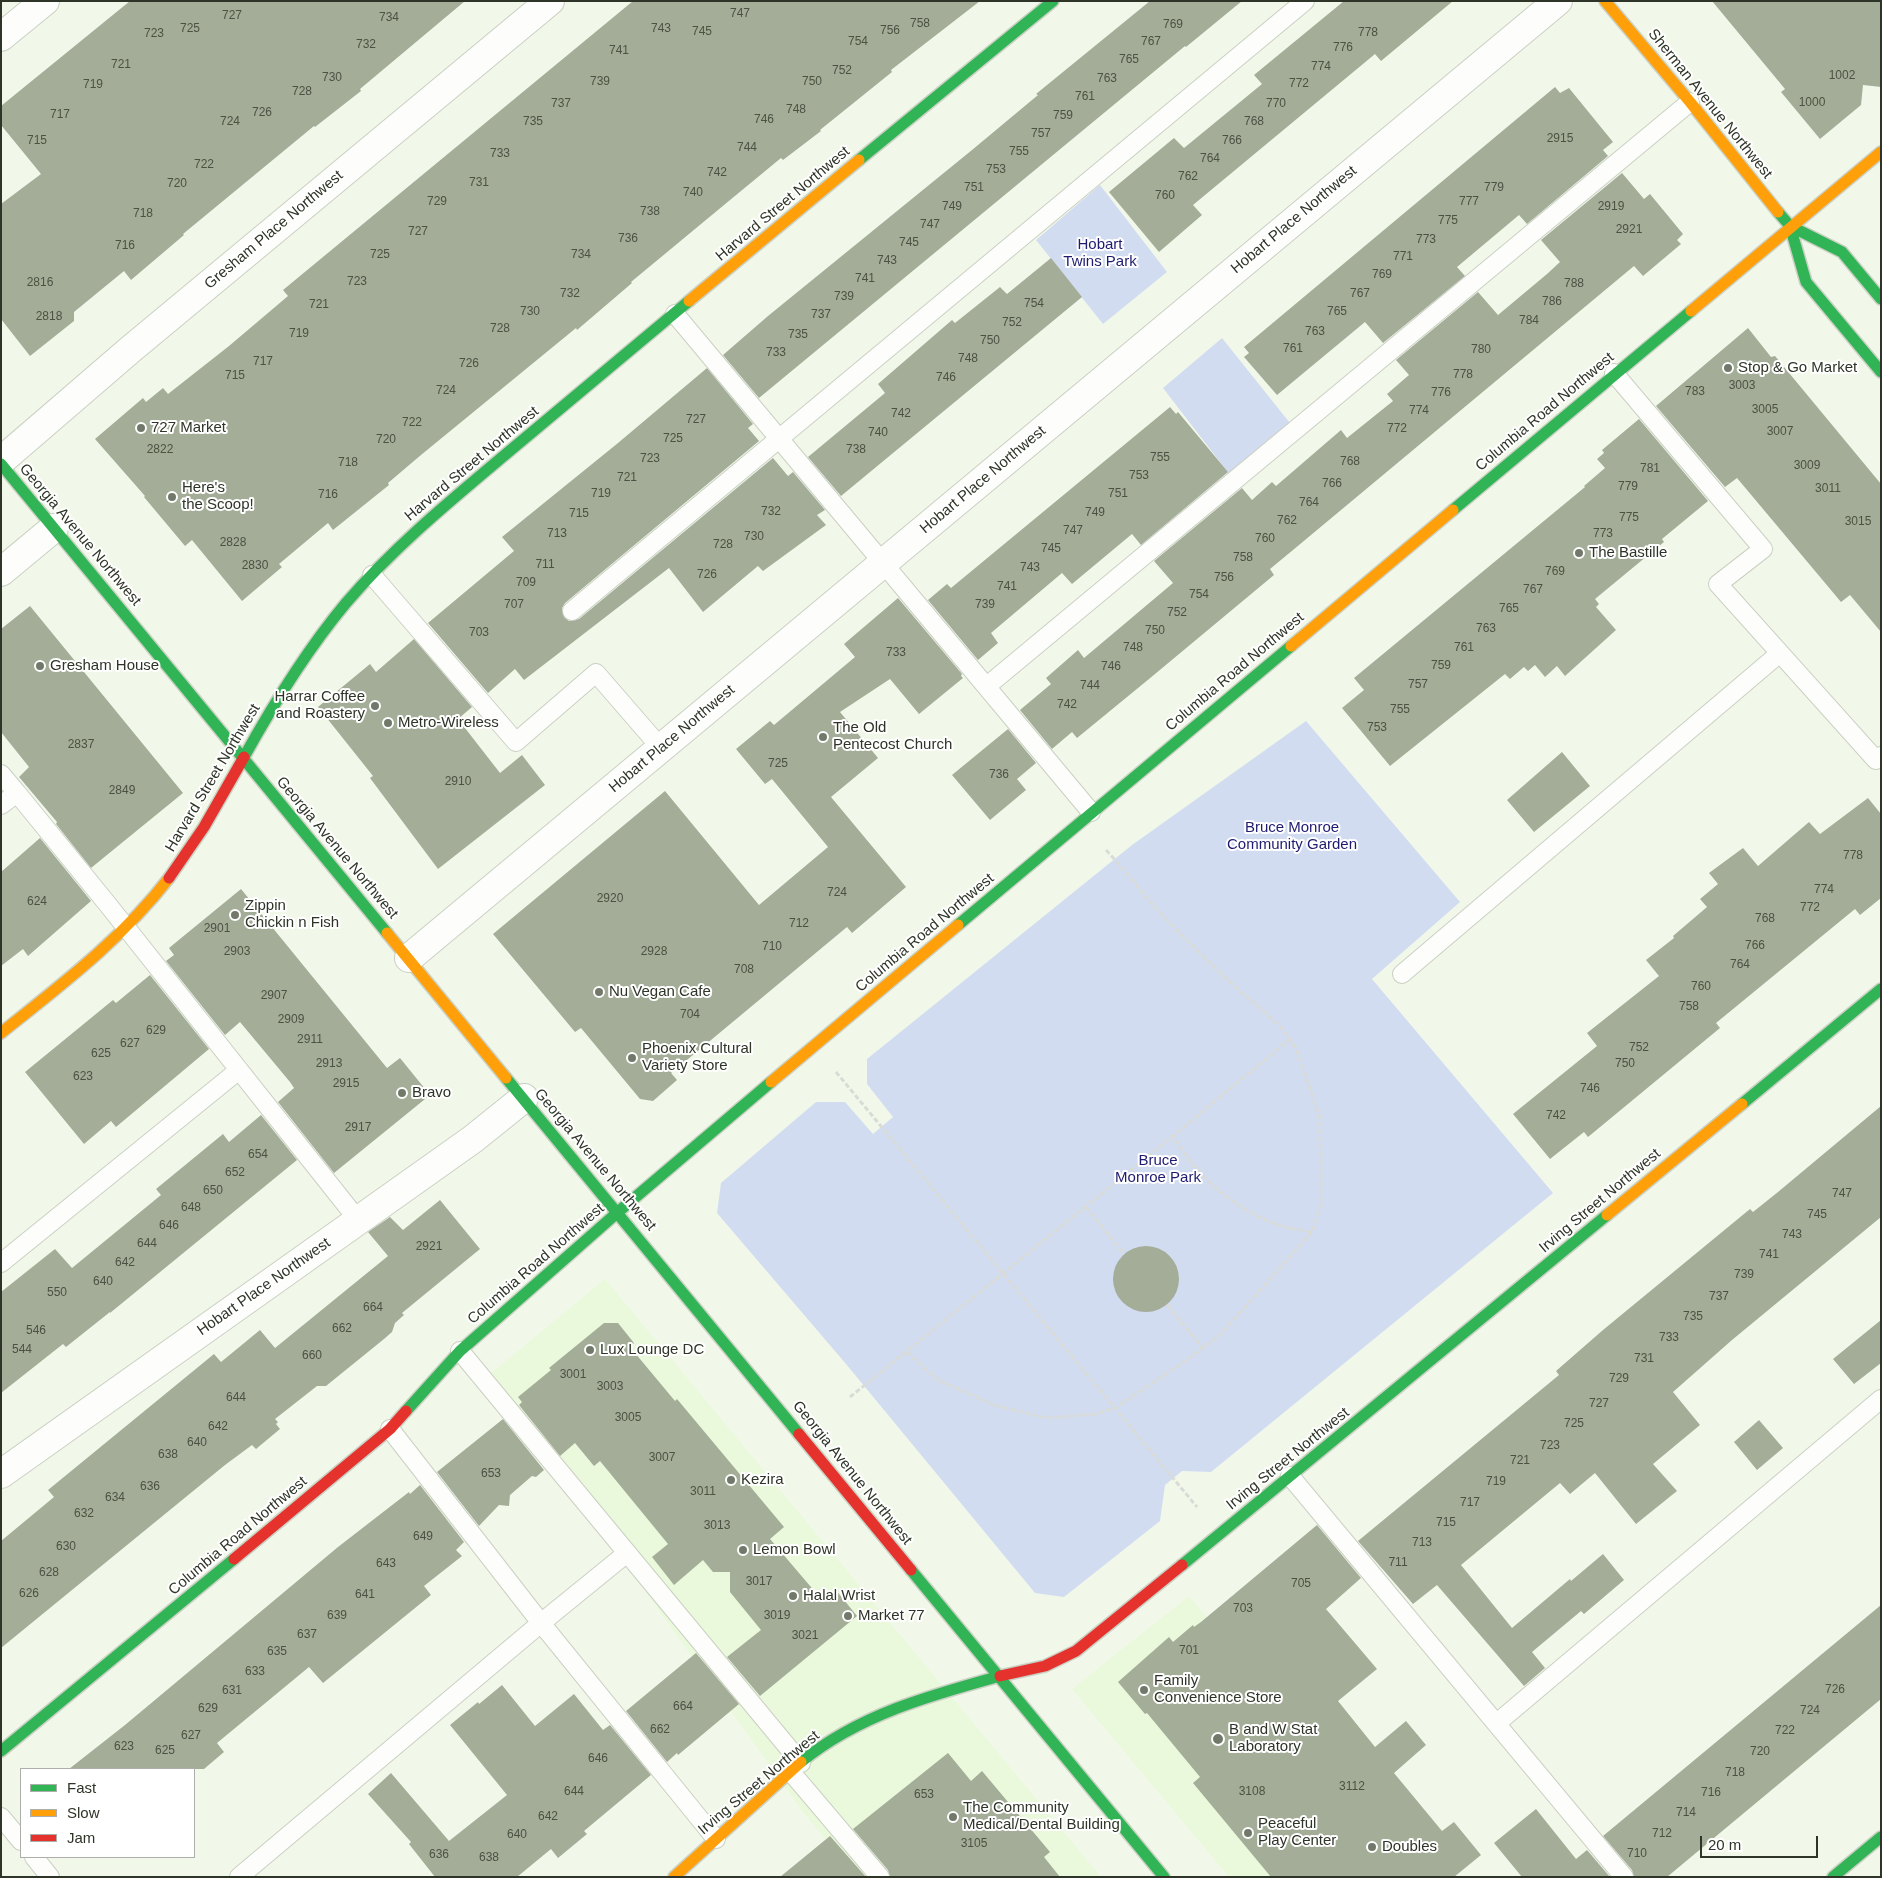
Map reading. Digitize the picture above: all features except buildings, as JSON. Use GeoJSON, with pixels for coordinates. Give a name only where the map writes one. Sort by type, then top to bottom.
{"type":"FeatureCollection","features":[{"type":"Feature","properties":{"kind":"main road","name":"Harvard Street Northwest"},"geometry":{"type":"LineString","coordinates":[[1,1033],[127,929],[149,904],[207,822],[276,700],[305,655],[384,561],[430,518],[1053,1]]}},
{"type":"Feature","properties":{"kind":"main road","name":"Sherman Avenue Northwest"},"geometry":{"type":"LineString","coordinates":[[1605,1],[1690,102],[1790,226],[1806,282],[1881,372]]}},
{"type":"Feature","properties":{"kind":"main road","name":"Columbia Road Northwest"},"geometry":{"type":"LineString","coordinates":[[1,1751],[390,1429],[460,1351],[618,1212],[1614,373],[1881,152]]}},
{"type":"Feature","properties":{"kind":"main road","name":"Sherman Avenue Northwest"},"geometry":{"type":"LineString","coordinates":[[1790,226],[1842,252],[1881,299]]}},
{"type":"Feature","properties":{"kind":"main road","name":"Georgia Avenue Northwest"},"geometry":{"type":"LineString","coordinates":[[1,463],[1164,1877]]}},
{"type":"Feature","properties":{"kind":"main road","name":"Irving Street Northwest"},"geometry":{"type":"LineString","coordinates":[[674,1877],[796,1767],[832,1740],[877,1716],[923,1698],[1000,1676],[1042,1668],[1080,1649],[1881,989]]}},
{"type":"Feature","properties":{"kind":"main road"},"geometry":{"type":"LineString","coordinates":[[1833,1877],[1881,1837]]}},
{"type":"Feature","properties":{"kind":"street"},"geometry":{"type":"LineString","coordinates":[[1,37],[45,1]]}},
{"type":"Feature","properties":{"kind":"street","name":"Gresham Place Northwest"},"geometry":{"type":"LineString","coordinates":[[1,463],[131,349],[550,1]]}},
{"type":"Feature","properties":{"kind":"street","name":"Hobart Place Northwest"},"geometry":{"type":"LineString","coordinates":[[409,958],[1558,1]]}},
{"type":"Feature","properties":{"kind":"street"},"geometry":{"type":"LineString","coordinates":[[1,572],[54,528]]}},
{"type":"Feature","properties":{"kind":"street","name":"Hobart Place Northwest"},"geometry":{"type":"LineString","coordinates":[[1,1474],[473,1139],[524,1098]]}},
{"type":"Feature","properties":{"kind":"lane"},"geometry":{"type":"LineString","coordinates":[[572,611],[1305,1]]}},
{"type":"Feature","properties":{"kind":"lane"},"geometry":{"type":"LineString","coordinates":[[987,686],[1690,102]]}},
{"type":"Feature","properties":{"kind":"lane"},"geometry":{"type":"LineString","coordinates":[[675,314],[1092,812]]}},
{"type":"Feature","properties":{"kind":"lane"},"geometry":{"type":"LineString","coordinates":[[1614,373],[1763,549],[1718,584],[1876,760],[1881,756]]}},
{"type":"Feature","properties":{"kind":"lane"},"geometry":{"type":"LineString","coordinates":[[372,575],[516,742],[596,673],[661,748]]}},
{"type":"Feature","properties":{"kind":"lane"},"geometry":{"type":"LineString","coordinates":[[1402,974],[1780,654]]}},
{"type":"Feature","properties":{"kind":"lane"},"geometry":{"type":"LineString","coordinates":[[1,774],[127,929],[358,1220]]}},
{"type":"Feature","properties":{"kind":"lane"},"geometry":{"type":"LineString","coordinates":[[1,806],[17,793]]}},
{"type":"Feature","properties":{"kind":"lane"},"geometry":{"type":"LineString","coordinates":[[1,1263],[239,1070]]}},
{"type":"Feature","properties":{"kind":"lane"},"geometry":{"type":"LineString","coordinates":[[460,1351],[627,1553],[880,1877]]}},
{"type":"Feature","properties":{"kind":"lane"},"geometry":{"type":"LineString","coordinates":[[1497,1723],[1881,1399]]}},
{"type":"Feature","properties":{"kind":"lane"},"geometry":{"type":"LineString","coordinates":[[390,1429],[541,1623],[716,1839]]}},
{"type":"Feature","properties":{"kind":"lane"},"geometry":{"type":"LineString","coordinates":[[1290,1476],[1624,1877]]}},
{"type":"Feature","properties":{"kind":"lane"},"geometry":{"type":"LineString","coordinates":[[239,1877],[627,1553]]}},
{"type":"Feature","properties":{"kind":"lane"},"geometry":{"type":"LineString","coordinates":[[1,1817],[20,1840]]}},
{"type":"Feature","properties":{"kind":"lane"},"geometry":{"type":"LineString","coordinates":[[35,1858],[50,1877]]}},
{"type":"Feature","properties":{"kind":"path"},"geometry":{"type":"LineString","coordinates":[[907,1352],[938,1380],[994,1405],[1046,1418],[1096,1414],[1115,1408],[1219,1336],[1312,1232],[1321,1206],[1320,1118],[1296,1048],[1281,1027],[1203,957],[1106,850]]}},
{"type":"Feature","properties":{"kind":"path"},"geometry":{"type":"LineString","coordinates":[[850,1397],[1086,1207],[1290,1039]]}},
{"type":"Feature","properties":{"kind":"path"},"geometry":{"type":"LineString","coordinates":[[834,1070],[1201,1512]]}},
{"type":"Feature","properties":{"kind":"path"},"geometry":{"type":"LineString","coordinates":[[1173,1136],[1203,1177],[1245,1210],[1283,1226],[1312,1232]]}},
{"type":"Feature","properties":{"kind":"path"},"geometry":{"type":"LineString","coordinates":[[1086,1207],[1124,1254]]}},
{"type":"Feature","properties":{"kind":"path"},"geometry":{"type":"LineString","coordinates":[[1167,1305],[1203,1348]]}},
{"type":"Feature","properties":{"kind":"shaded area"},"geometry":{"type":"Polygon","coordinates":[[[605,1279],[1101,1877],[857,1877],[803,1812],[490,1374],[605,1279]]]}},
{"type":"Feature","properties":{"kind":"shaded area"},"geometry":{"type":"Polygon","coordinates":[[[1189,1596],[1422,1877],[1229,1877],[1072,1689],[1189,1596]]]}},
{"type":"Feature","properties":{"kind":"green space","name":"Hobart Twins Park"},"geometry":{"type":"Polygon","coordinates":[[[1100,185],[1167,272],[1103,324],[1036,240],[1100,185]]]}},
{"type":"Feature","properties":{"kind":"green space"},"geometry":{"type":"Polygon","coordinates":[[[1222,338],[1290,423],[1230,475],[1163,388],[1222,338]]]}},
{"type":"Feature","properties":{"kind":"green space","name":"Bruce Monroe Park"},"geometry":{"type":"Polygon","coordinates":[[[1306,721],[1460,902],[1372,979],[1553,1193],[1211,1472],[1182,1471],[1165,1485],[1160,1521],[1064,1597],[1035,1593],[846,1364],[717,1213],[721,1183],[816,1102],[845,1102],[873,1134],[893,1117],[867,1084],[867,1059],[1132,845],[1306,721]]]}},
{"type":"Feature","properties":{"kind":"traffic: fast"},"geometry":{"type":"LineString","coordinates":[[859,160],[1053,1]]}},
{"type":"Feature","properties":{"kind":"traffic: fast"},"geometry":{"type":"LineString","coordinates":[[1778,212],[1790,226],[1806,282],[1881,372]]}},
{"type":"Feature","properties":{"kind":"traffic: fast"},"geometry":{"type":"LineString","coordinates":[[1790,226],[1842,252],[1881,299]]}},
{"type":"Feature","properties":{"kind":"traffic: fast"},"geometry":{"type":"LineString","coordinates":[[244,757],[279,697],[317,640],[364,582],[423,525],[464,489],[689,301]]}},
{"type":"Feature","properties":{"kind":"traffic: fast"},"geometry":{"type":"LineString","coordinates":[[1453,510],[1691,311]]}},
{"type":"Feature","properties":{"kind":"traffic: fast"},"geometry":{"type":"LineString","coordinates":[[1,464],[387,933]]}},
{"type":"Feature","properties":{"kind":"traffic: fast"},"geometry":{"type":"LineString","coordinates":[[958,925],[1291,646]]}},
{"type":"Feature","properties":{"kind":"traffic: fast"},"geometry":{"type":"LineString","coordinates":[[1742,1104],[1881,989]]}},
{"type":"Feature","properties":{"kind":"traffic: fast"},"geometry":{"type":"LineString","coordinates":[[506,1078],[799,1434]]}},
{"type":"Feature","properties":{"kind":"traffic: fast"},"geometry":{"type":"LineString","coordinates":[[406,1411],[460,1351],[618,1212],[771,1082]]}},
{"type":"Feature","properties":{"kind":"traffic: fast"},"geometry":{"type":"LineString","coordinates":[[1182,1565],[1607,1215]]}},
{"type":"Feature","properties":{"kind":"traffic: fast"},"geometry":{"type":"LineString","coordinates":[[1,1751],[234,1559]]}},
{"type":"Feature","properties":{"kind":"traffic: fast"},"geometry":{"type":"LineString","coordinates":[[911,1570],[1164,1877]]}},
{"type":"Feature","properties":{"kind":"traffic: fast"},"geometry":{"type":"LineString","coordinates":[[801,1762],[846,1731],[896,1708],[1000,1676]]}},
{"type":"Feature","properties":{"kind":"traffic: fast"},"geometry":{"type":"LineString","coordinates":[[1833,1877],[1881,1837]]}},
{"type":"Feature","properties":{"kind":"traffic: slow"},"geometry":{"type":"LineString","coordinates":[[1605,1],[1690,102],[1778,212]]}},
{"type":"Feature","properties":{"kind":"traffic: slow"},"geometry":{"type":"LineString","coordinates":[[1691,311],[1881,152]]}},
{"type":"Feature","properties":{"kind":"traffic: slow"},"geometry":{"type":"LineString","coordinates":[[689,301],[859,160]]}},
{"type":"Feature","properties":{"kind":"traffic: slow"},"geometry":{"type":"LineString","coordinates":[[1291,646],[1453,510]]}},
{"type":"Feature","properties":{"kind":"traffic: slow"},"geometry":{"type":"LineString","coordinates":[[1,1033],[68,979],[111,941],[151,900],[169,878]]}},
{"type":"Feature","properties":{"kind":"traffic: slow"},"geometry":{"type":"LineString","coordinates":[[771,1082],[958,925]]}},
{"type":"Feature","properties":{"kind":"traffic: slow"},"geometry":{"type":"LineString","coordinates":[[387,933],[506,1078]]}},
{"type":"Feature","properties":{"kind":"traffic: slow"},"geometry":{"type":"LineString","coordinates":[[1607,1215],[1742,1104]]}},
{"type":"Feature","properties":{"kind":"traffic: slow"},"geometry":{"type":"LineString","coordinates":[[674,1877],[801,1762]]}},
{"type":"Feature","properties":{"kind":"traffic: jam"},"geometry":{"type":"LineString","coordinates":[[169,878],[204,827],[244,757]]}},
{"type":"Feature","properties":{"kind":"traffic: jam"},"geometry":{"type":"LineString","coordinates":[[234,1559],[390,1429],[406,1411]]}},
{"type":"Feature","properties":{"kind":"traffic: jam"},"geometry":{"type":"LineString","coordinates":[[799,1434],[911,1570]]}},
{"type":"Feature","properties":{"kind":"traffic: jam"},"geometry":{"type":"LineString","coordinates":[[1000,1676],[1045,1666],[1076,1651],[1182,1565]]}},
{"type":"Feature","properties":{"kind":"place","name":"Stop & Go Market"},"geometry":{"type":"Point","coordinates":[1728,368]}},
{"type":"Feature","properties":{"kind":"place","name":"727 Market"},"geometry":{"type":"Point","coordinates":[141,428]}},
{"type":"Feature","properties":{"kind":"place","name":"Here's the Scoop!"},"geometry":{"type":"Point","coordinates":[172,497]}},
{"type":"Feature","properties":{"kind":"place","name":"The Bastille"},"geometry":{"type":"Point","coordinates":[1579,553]}},
{"type":"Feature","properties":{"kind":"place","name":"Gresham House"},"geometry":{"type":"Point","coordinates":[40,666]}},
{"type":"Feature","properties":{"kind":"place","name":"Harrar Coffee and Roastery"},"geometry":{"type":"Point","coordinates":[375,706]}},
{"type":"Feature","properties":{"kind":"place","name":"Metro-Wireless"},"geometry":{"type":"Point","coordinates":[388,723]}},
{"type":"Feature","properties":{"kind":"place","name":"The Old Pentecost Church"},"geometry":{"type":"Point","coordinates":[823,737]}},
{"type":"Feature","properties":{"kind":"place","name":"Zippin Chickin n Fish"},"geometry":{"type":"Point","coordinates":[235,915]}},
{"type":"Feature","properties":{"kind":"place","name":"Nu Vegan Cafe"},"geometry":{"type":"Point","coordinates":[599,992]}},
{"type":"Feature","properties":{"kind":"place","name":"Phoenix Cultural Variety Store"},"geometry":{"type":"Point","coordinates":[632,1058]}},
{"type":"Feature","properties":{"kind":"place","name":"Bravo"},"geometry":{"type":"Point","coordinates":[402,1093]}},
{"type":"Feature","properties":{"kind":"place","name":"Lux Lounge DC"},"geometry":{"type":"Point","coordinates":[590,1350]}},
{"type":"Feature","properties":{"kind":"place","name":"Kezira"},"geometry":{"type":"Point","coordinates":[731,1480]}},
{"type":"Feature","properties":{"kind":"place","name":"Lemon Bowl"},"geometry":{"type":"Point","coordinates":[743,1550]}},
{"type":"Feature","properties":{"kind":"place","name":"Halal Wrist"},"geometry":{"type":"Point","coordinates":[793,1596]}},
{"type":"Feature","properties":{"kind":"place","name":"Market 77"},"geometry":{"type":"Point","coordinates":[848,1616]}},
{"type":"Feature","properties":{"kind":"place","name":"Family Convenience Store"},"geometry":{"type":"Point","coordinates":[1144,1690]}},
{"type":"Feature","properties":{"kind":"place","name":"B and W Stat Laboratory"},"geometry":{"type":"Point","coordinates":[1218,1739]}},
{"type":"Feature","properties":{"kind":"place","name":"The Community Medical/Dental Building"},"geometry":{"type":"Point","coordinates":[953,1817]}},
{"type":"Feature","properties":{"kind":"place","name":"Peaceful Play Center"},"geometry":{"type":"Point","coordinates":[1248,1833]}},
{"type":"Feature","properties":{"kind":"place","name":"Doubles"},"geometry":{"type":"Point","coordinates":[1372,1847]}},
{"type":"Feature","properties":{"kind":"park label","name":"Bruce Monroe Community Garden"},"geometry":{"type":"Point","coordinates":[1292,836]}}]}
